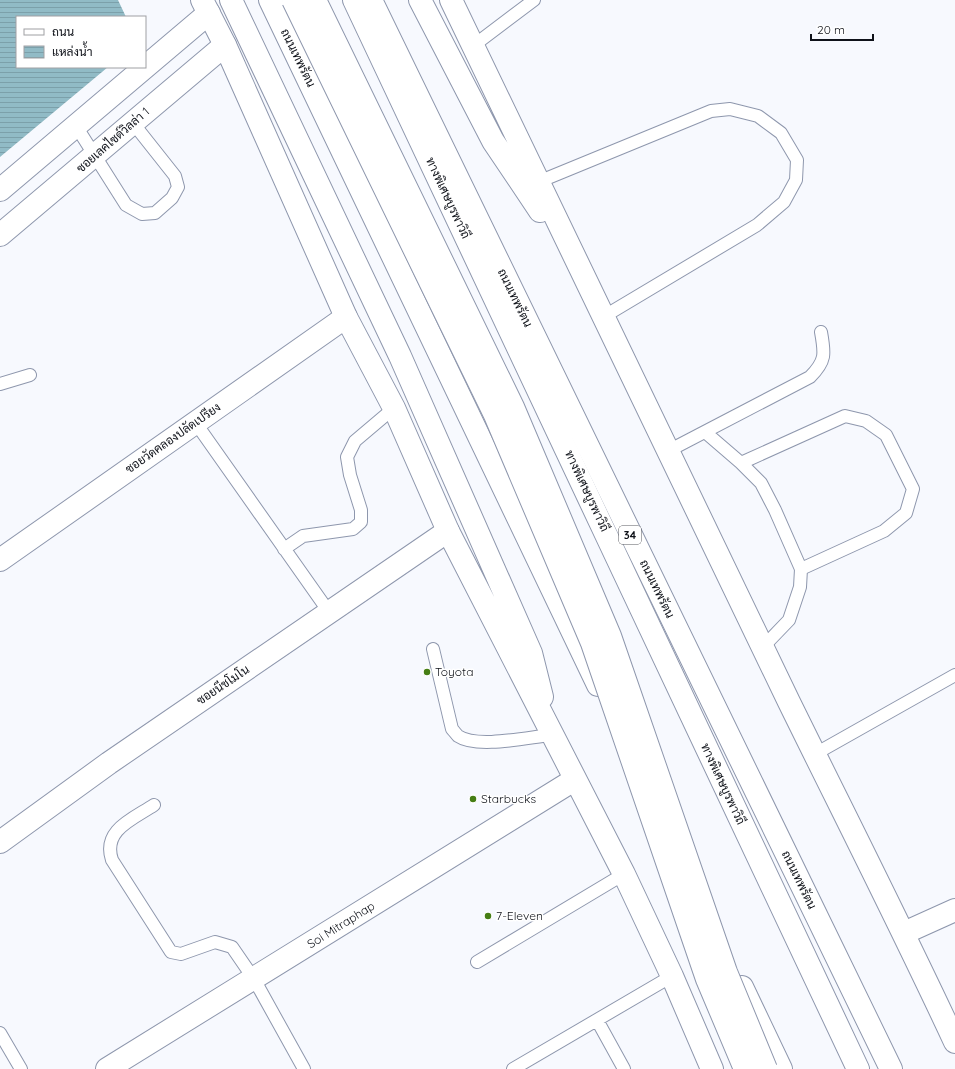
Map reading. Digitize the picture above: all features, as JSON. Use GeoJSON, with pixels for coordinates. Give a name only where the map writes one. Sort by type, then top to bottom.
{"type":"FeatureCollection","features":[{"type":"Feature","properties":{"kind":"main road"},"geometry":{"type":"LineString","coordinates":[[231,0],[400,356],[531,653],[552,736]]}},
{"type":"Feature","properties":{"kind":"main road","name":"ถนนเทพรัตน"},"geometry":{"type":"LineString","coordinates":[[270,0],[782,1069]]}},
{"type":"Feature","properties":{"kind":"main road"},"geometry":{"type":"LineString","coordinates":[[293,0],[495,415],[589,636],[708,979],[744,1069]]}},
{"type":"Feature","properties":{"kind":"main road"},"geometry":{"type":"LineString","coordinates":[[315,0],[513,407],[607,629],[726,972],[766,1069]]}},
{"type":"Feature","properties":{"kind":"main road","name":"ทางพิเศษบูรพาวิถี"},"geometry":{"type":"LineString","coordinates":[[354,0],[542,394],[714,765],[858,1069]]}},
{"type":"Feature","properties":{"kind":"main road","name":"ถนนเทพรัตน"},"geometry":{"type":"LineString","coordinates":[[371,0],[891,1069]]}},
{"type":"Feature","properties":{"kind":"main road"},"geometry":{"type":"LineString","coordinates":[[420,0],[492,141],[580,271]]}},
{"type":"Feature","properties":{"kind":"main road"},"geometry":{"type":"LineString","coordinates":[[451,0],[580,271],[815,754],[904,933],[955,1042]]}},
{"type":"Feature","properties":{"kind":"main road"},"geometry":{"type":"LineString","coordinates":[[146,62],[206,7],[225,45],[346,317],[394,408],[448,531],[574,780],[624,874],[672,976],[712,1069]]}},
{"type":"Feature","properties":{"kind":"main road","name":"ซอยเลคไซด์วิลล่า 1"},"geometry":{"type":"LineString","coordinates":[[0,235],[95,157],[225,45]]}},
{"type":"Feature","properties":{"kind":"main road"},"geometry":{"type":"LineString","coordinates":[[0,190],[76,126],[139,68]]}},
{"type":"Feature","properties":{"kind":"main road","name":"ซอยวัดคลองปลัดเปรียง"},"geometry":{"type":"LineString","coordinates":[[0,560],[346,317]]}},
{"type":"Feature","properties":{"kind":"main road","name":"ซอยนีชโมโน"},"geometry":{"type":"LineString","coordinates":[[0,842],[115,759],[448,531]]}},
{"type":"Feature","properties":{"kind":"main road","name":"Soi Mitraphap"},"geometry":{"type":"LineString","coordinates":[[107,1069],[574,780]]}},
{"type":"Feature","properties":{"kind":"main road"},"geometry":{"type":"LineString","coordinates":[[904,933],[955,910]]}},
{"type":"Feature","properties":{"kind":"lane"},"geometry":{"type":"LineString","coordinates":[[473,46],[534,0]]}},
{"type":"Feature","properties":{"kind":"lane"},"geometry":{"type":"LineString","coordinates":[[538,182],[711,111],[730,109],[758,116],[781,133],[797,160],[796,180],[784,202],[758,224],[603,317]]}},
{"type":"Feature","properties":{"kind":"lane"},"geometry":{"type":"LineString","coordinates":[[76,126],[126,205],[142,214],[155,213],[172,198],[178,187],[175,176],[133,123]]}},
{"type":"Feature","properties":{"kind":"lane"},"geometry":{"type":"LineString","coordinates":[[668,451],[810,377],[821,366],[825,352],[821,332]]}},
{"type":"Feature","properties":{"kind":"lane"},"geometry":{"type":"LineString","coordinates":[[0,384],[30,376]]}},
{"type":"Feature","properties":{"kind":"lane"},"geometry":{"type":"LineString","coordinates":[[284,549],[303,536],[354,529],[361,522],[361,510],[350,475],[347,457],[355,441],[394,408]]}},
{"type":"Feature","properties":{"kind":"lane"},"geometry":{"type":"LineString","coordinates":[[741,463],[846,416],[866,421],[886,435],[913,489],[906,513],[884,531],[801,569]]}},
{"type":"Feature","properties":{"kind":"lane"},"geometry":{"type":"LineString","coordinates":[[196,422],[329,612]]}},
{"type":"Feature","properties":{"kind":"lane"},"geometry":{"type":"LineString","coordinates":[[705,432],[741,463],[761,483],[775,510],[801,569],[800,587],[789,620],[763,647]]}},
{"type":"Feature","properties":{"kind":"lane"},"geometry":{"type":"LineString","coordinates":[[433,649],[452,729],[457,736],[466,740],[487,742],[552,736]]}},
{"type":"Feature","properties":{"kind":"lane"},"geometry":{"type":"LineString","coordinates":[[815,754],[955,675]]}},
{"type":"Feature","properties":{"kind":"lane"},"geometry":{"type":"LineString","coordinates":[[154,805],[116,831],[109,844],[112,860],[171,952],[181,954],[215,942],[232,946],[254,979],[304,1069]]}},
{"type":"Feature","properties":{"kind":"lane"},"geometry":{"type":"LineString","coordinates":[[477,962],[624,874]]}},
{"type":"Feature","properties":{"kind":"lane"},"geometry":{"type":"LineString","coordinates":[[513,1069],[672,976]]}},
{"type":"Feature","properties":{"kind":"lane"},"geometry":{"type":"LineString","coordinates":[[597,1020],[624,1069]]}},
{"type":"Feature","properties":{"kind":"lane"},"geometry":{"type":"LineString","coordinates":[[0,1033],[21,1069]]}},
{"type":"Feature","properties":{"kind":"water"},"geometry":{"type":"Polygon","coordinates":[[[0,0],[118,0],[126,16],[16,16],[16,68],[107,68],[0,157],[0,0]]]}},
{"type":"Feature","properties":{"kind":"place","name":"Toyota"},"geometry":{"type":"Point","coordinates":[427,672]}},
{"type":"Feature","properties":{"kind":"place","name":"Starbucks"},"geometry":{"type":"Point","coordinates":[473,799]}},
{"type":"Feature","properties":{"kind":"place","name":"7-Eleven"},"geometry":{"type":"Point","coordinates":[488,916]}}]}
